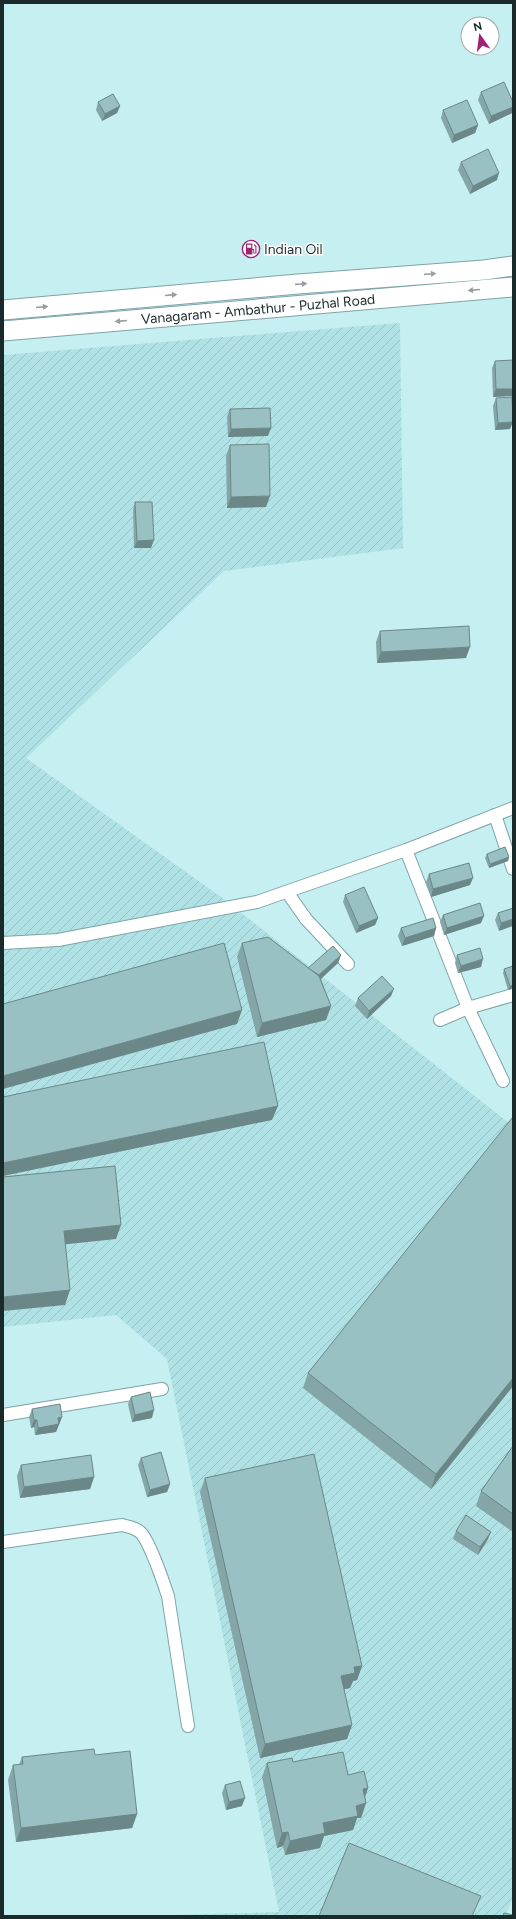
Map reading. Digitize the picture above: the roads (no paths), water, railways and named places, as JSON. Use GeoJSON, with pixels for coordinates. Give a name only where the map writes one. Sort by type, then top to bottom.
{"type":"FeatureCollection","features":[{"type":"Feature","properties":{"kind":"main road"},"geometry":{"type":"LineString","coordinates":[[3,310],[298,284],[484,270],[513,266]]}},
{"type":"Feature","properties":{"kind":"main road","name":"Vanagaram - Ambathur - Puzhal Road"},"geometry":{"type":"LineString","coordinates":[[3,331],[513,287]]}},
{"type":"Feature","properties":{"kind":"street"},"geometry":{"type":"LineString","coordinates":[[3,943],[58,940],[196,915],[257,902],[406,850],[513,808]]}},
{"type":"Feature","properties":{"kind":"street"},"geometry":{"type":"LineString","coordinates":[[495,816],[513,869]]}},
{"type":"Feature","properties":{"kind":"street"},"geometry":{"type":"LineString","coordinates":[[406,850],[468,1008],[503,1081]]}},
{"type":"Feature","properties":{"kind":"street"},"geometry":{"type":"LineString","coordinates":[[287,892],[306,919],[348,964]]}},
{"type":"Feature","properties":{"kind":"street"},"geometry":{"type":"LineString","coordinates":[[440,1020],[468,1008],[513,995]]}},
{"type":"Feature","properties":{"kind":"street"},"geometry":{"type":"LineString","coordinates":[[3,1415],[162,1389]]}},
{"type":"Feature","properties":{"kind":"street"},"geometry":{"type":"LineString","coordinates":[[3,1542],[122,1525],[134,1528],[142,1534],[168,1596],[188,1726]]}},
{"type":"Feature","properties":{"kind":"place","name":"Indian Oil"},"geometry":{"type":"Point","coordinates":[251,249]}}]}
